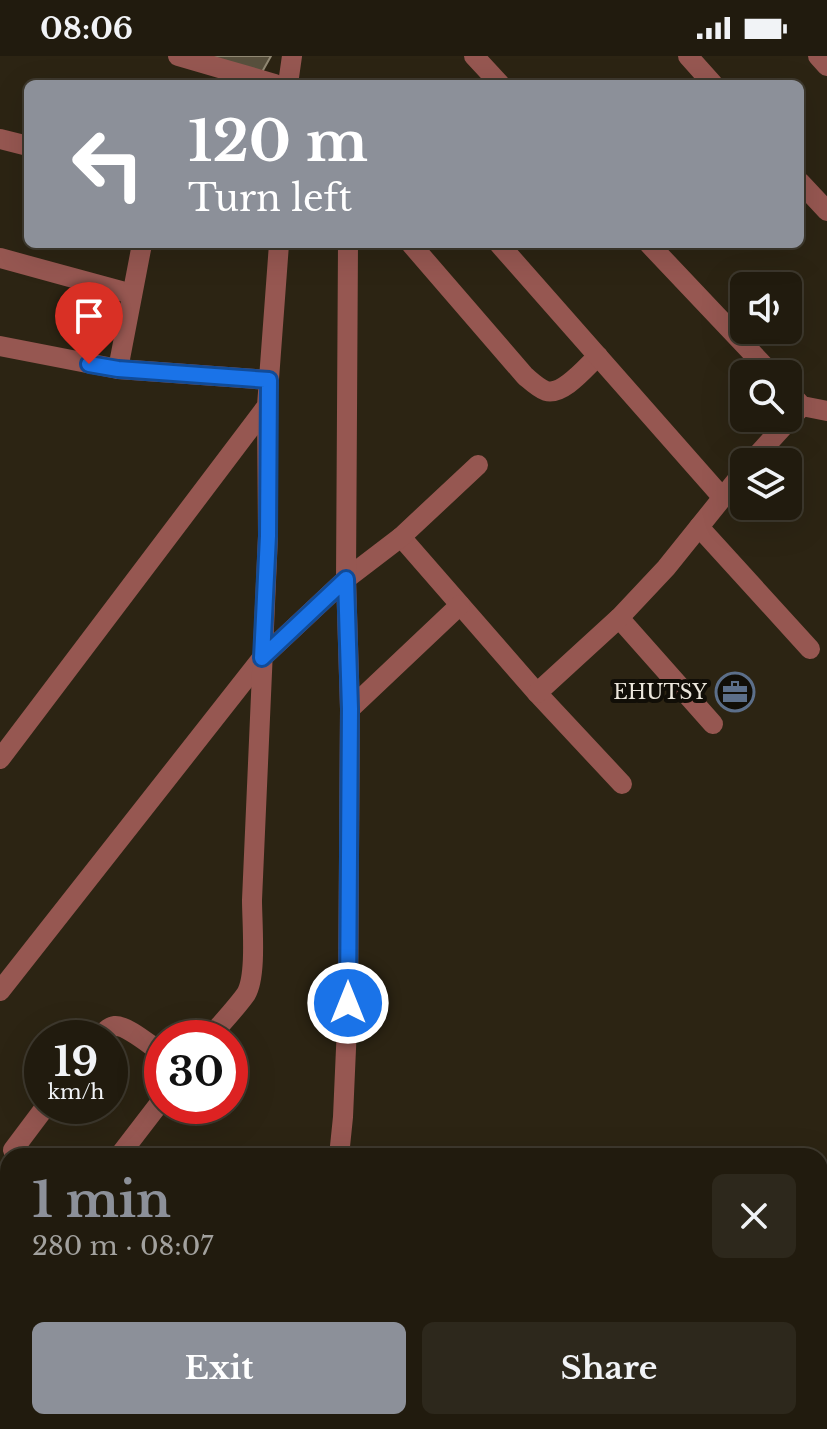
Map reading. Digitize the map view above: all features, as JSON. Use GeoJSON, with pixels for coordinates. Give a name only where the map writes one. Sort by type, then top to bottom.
{"type":"FeatureCollection","features":[{"type":"Feature","properties":{"kind":"street"},"geometry":{"type":"LineString","coordinates":[[178,56],[261,80]]}},
{"type":"Feature","properties":{"kind":"street"},"geometry":{"type":"LineString","coordinates":[[289,80],[292,56]]}},
{"type":"Feature","properties":{"kind":"street"},"geometry":{"type":"LineString","coordinates":[[474,56],[496,80]]}},
{"type":"Feature","properties":{"kind":"street"},"geometry":{"type":"LineString","coordinates":[[688,56],[709,80]]}},
{"type":"Feature","properties":{"kind":"street"},"geometry":{"type":"LineString","coordinates":[[818,56],[827,66]]}},
{"type":"Feature","properties":{"kind":"street"},"geometry":{"type":"LineString","coordinates":[[0,139],[24,145]]}},
{"type":"Feature","properties":{"kind":"street"},"geometry":{"type":"LineString","coordinates":[[804,186],[827,211]]}},
{"type":"Feature","properties":{"kind":"street"},"geometry":{"type":"LineString","coordinates":[[118,369],[141,248]]}},
{"type":"Feature","properties":{"kind":"street"},"geometry":{"type":"LineString","coordinates":[[224,1020],[245,995],[250,983],[268,536],[267,406],[279,248]]}},
{"type":"Feature","properties":{"kind":"street"},"geometry":{"type":"LineString","coordinates":[[340,1148],[348,1003],[348,248]]}},
{"type":"Feature","properties":{"kind":"street"},"geometry":{"type":"LineString","coordinates":[[414,248],[525,376],[542,390],[560,390],[598,356]]}},
{"type":"Feature","properties":{"kind":"street"},"geometry":{"type":"LineString","coordinates":[[503,248],[722,497]]}},
{"type":"Feature","properties":{"kind":"street"},"geometry":{"type":"LineString","coordinates":[[653,248],[759,360]]}},
{"type":"Feature","properties":{"kind":"street"},"geometry":{"type":"LineString","coordinates":[[0,258],[132,294]]}},
{"type":"Feature","properties":{"kind":"street"},"geometry":{"type":"LineString","coordinates":[[0,346],[118,369],[269,380]]}},
{"type":"Feature","properties":{"kind":"street"},"geometry":{"type":"LineString","coordinates":[[0,759],[267,406]]}},
{"type":"Feature","properties":{"kind":"street"},"geometry":{"type":"LineString","coordinates":[[802,406],[827,411]]}},
{"type":"Feature","properties":{"kind":"street"},"geometry":{"type":"LineString","coordinates":[[764,448],[778,432]]}},
{"type":"Feature","properties":{"kind":"street"},"geometry":{"type":"LineString","coordinates":[[0,991],[262,658],[346,579],[401,537],[478,465]]}},
{"type":"Feature","properties":{"kind":"street"},"geometry":{"type":"LineString","coordinates":[[537,693],[619,618],[666,568],[730,488]]}},
{"type":"Feature","properties":{"kind":"street"},"geometry":{"type":"LineString","coordinates":[[699,527],[810,649]]}},
{"type":"Feature","properties":{"kind":"street"},"geometry":{"type":"LineString","coordinates":[[401,537],[537,693],[622,784]]}},
{"type":"Feature","properties":{"kind":"street"},"geometry":{"type":"LineString","coordinates":[[350,709],[460,605]]}},
{"type":"Feature","properties":{"kind":"street"},"geometry":{"type":"LineString","coordinates":[[619,618],[713,724]]}},
{"type":"Feature","properties":{"kind":"street"},"geometry":{"type":"LineString","coordinates":[[125,1148],[144,1123]]}},
{"type":"Feature","properties":{"kind":"street"},"geometry":{"type":"LineString","coordinates":[[13,1148],[32,1124]]}},
{"type":"Feature","properties":{"kind":"building"},"geometry":{"type":"Polygon","coordinates":[[[202,56],[271,56],[262,72],[202,56]]]}},
{"type":"Feature","properties":{"kind":"place","name":"EHUTSY"},"geometry":{"type":"Point","coordinates":[735,692]}},
{"type":"Feature","properties":{"kind":"route"},"geometry":{"type":"LineString","coordinates":[[89,364],[118,369],[269,380],[268,536],[262,658],[346,579],[350,709],[348,1003]]}}]}
